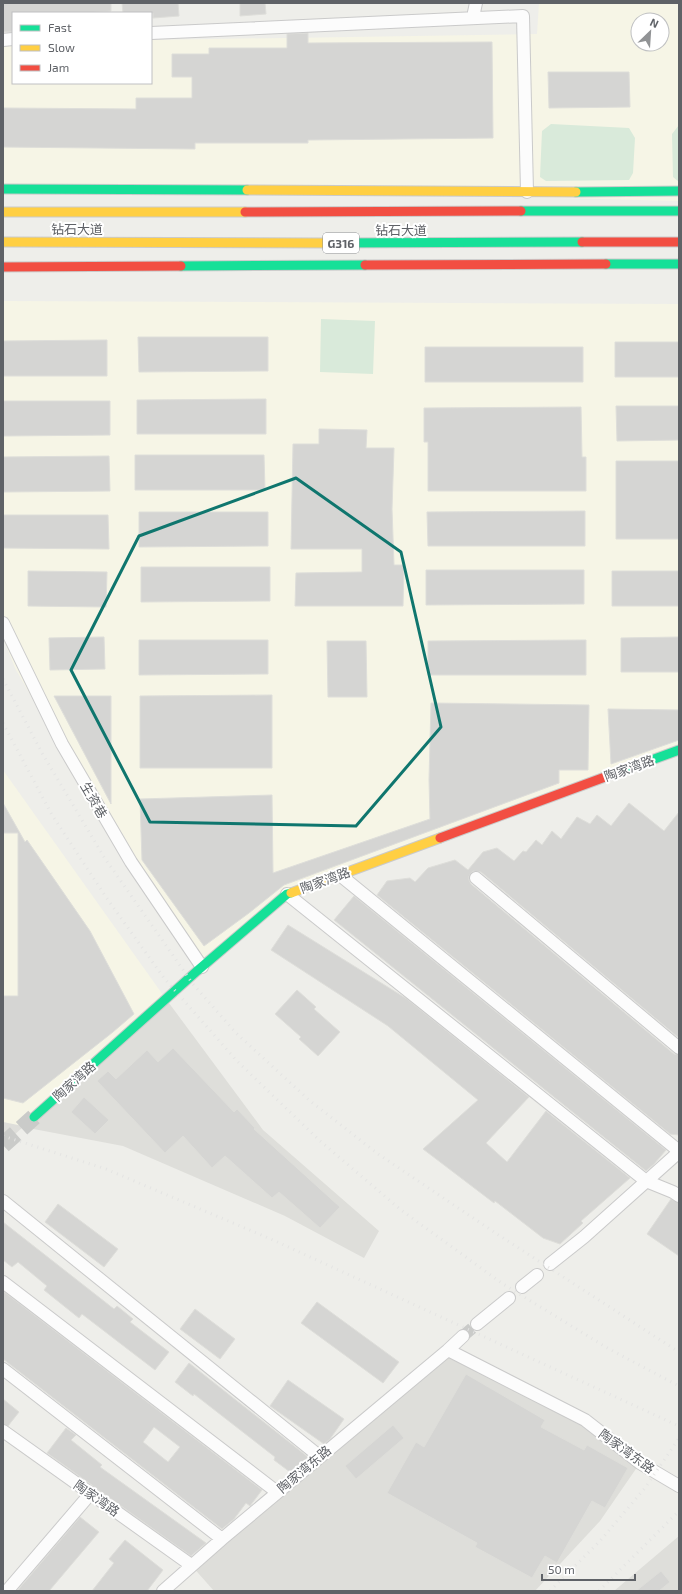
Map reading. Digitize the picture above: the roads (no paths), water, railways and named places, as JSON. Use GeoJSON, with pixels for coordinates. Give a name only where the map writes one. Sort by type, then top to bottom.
{"type":"FeatureCollection","features":[{"type":"Feature","properties":{"kind":"main road"},"geometry":{"type":"LineString","coordinates":[[3,189],[351,201],[527,192],[567,202],[679,190]]}},
{"type":"Feature","properties":{"kind":"main road","name":"钻石大道"},"geometry":{"type":"LineString","coordinates":[[3,212],[351,201],[567,202],[679,211]]}},
{"type":"Feature","properties":{"kind":"main road","name":"钻石大道"},"geometry":{"type":"LineString","coordinates":[[3,242],[365,243],[677,253]]}},
{"type":"Feature","properties":{"kind":"main road"},"geometry":{"type":"LineString","coordinates":[[3,267],[677,253]]}},
{"type":"Feature","properties":{"kind":"main road","name":"陶家湾路"},"geometry":{"type":"LineString","coordinates":[[34,1116],[287,894],[679,750]]}},
{"type":"Feature","properties":{"kind":"street"},"geometry":{"type":"LineString","coordinates":[[473,17],[476,3]]}},
{"type":"Feature","properties":{"kind":"street"},"geometry":{"type":"LineString","coordinates":[[152,33],[473,17],[523,16],[527,192]]}},
{"type":"Feature","properties":{"kind":"street","name":"生资巷"},"geometry":{"type":"LineString","coordinates":[[3,623],[62,744],[131,862],[202,967]]}},
{"type":"Feature","properties":{"kind":"street"},"geometry":{"type":"LineString","coordinates":[[340,875],[679,1151],[584,1237],[550,1264]]}},
{"type":"Feature","properties":{"kind":"street"},"geometry":{"type":"LineString","coordinates":[[476,878],[679,1048]]}},
{"type":"Feature","properties":{"kind":"street"},"geometry":{"type":"LineString","coordinates":[[287,894],[646,1181],[679,1196]]}},
{"type":"Feature","properties":{"kind":"street"},"geometry":{"type":"LineString","coordinates":[[3,1201],[319,1456]]}},
{"type":"Feature","properties":{"kind":"street"},"geometry":{"type":"LineString","coordinates":[[522,1287],[537,1275]]}},
{"type":"Feature","properties":{"kind":"street"},"geometry":{"type":"LineString","coordinates":[[3,1282],[277,1492]]}},
{"type":"Feature","properties":{"kind":"street"},"geometry":{"type":"LineString","coordinates":[[477,1324],[509,1298]]}},
{"type":"Feature","properties":{"kind":"street","name":"陶家湾东路"},"geometry":{"type":"LineString","coordinates":[[163,1591],[191,1565],[319,1456],[463,1336]]}},
{"type":"Feature","properties":{"kind":"street","name":"陶家湾东路"},"geometry":{"type":"LineString","coordinates":[[448,1350],[585,1420],[640,1463],[679,1486]]}},
{"type":"Feature","properties":{"kind":"street"},"geometry":{"type":"LineString","coordinates":[[3,1369],[222,1539]]}},
{"type":"Feature","properties":{"kind":"street","name":"陶家湾路"},"geometry":{"type":"LineString","coordinates":[[3,1431],[191,1565]]}},
{"type":"Feature","properties":{"kind":"street"},"geometry":{"type":"LineString","coordinates":[[8,1591],[90,1493]]}},
{"type":"Feature","properties":{"kind":"tunnel"},"geometry":{"type":"LineString","coordinates":[[3,1145],[34,1117]]}},
{"type":"Feature","properties":{"kind":"tunnel"},"geometry":{"type":"LineString","coordinates":[[463,1336],[477,1324]]}},
{"type":"Feature","properties":{"kind":"railway"},"geometry":{"type":"LineString","coordinates":[[3,679],[42,753],[104,857],[193,984],[236,1033],[309,1100],[378,1154],[497,1234],[679,1352]]}},
{"type":"Feature","properties":{"kind":"railway"},"geometry":{"type":"LineString","coordinates":[[3,723],[52,815],[108,900],[164,978],[236,1060],[319,1140],[401,1210],[503,1284],[609,1349],[679,1386]]}},
{"type":"Feature","properties":{"kind":"railway"},"geometry":{"type":"LineString","coordinates":[[3,1136],[106,1169],[273,1240],[679,1426]]}},
{"type":"Feature","properties":{"kind":"railway"},"geometry":{"type":"LineString","coordinates":[[550,1591],[600,1541],[645,1488],[679,1438]]}},
{"type":"Feature","properties":{"kind":"railway"},"geometry":{"type":"LineString","coordinates":[[599,1591],[679,1511]]}}]}
